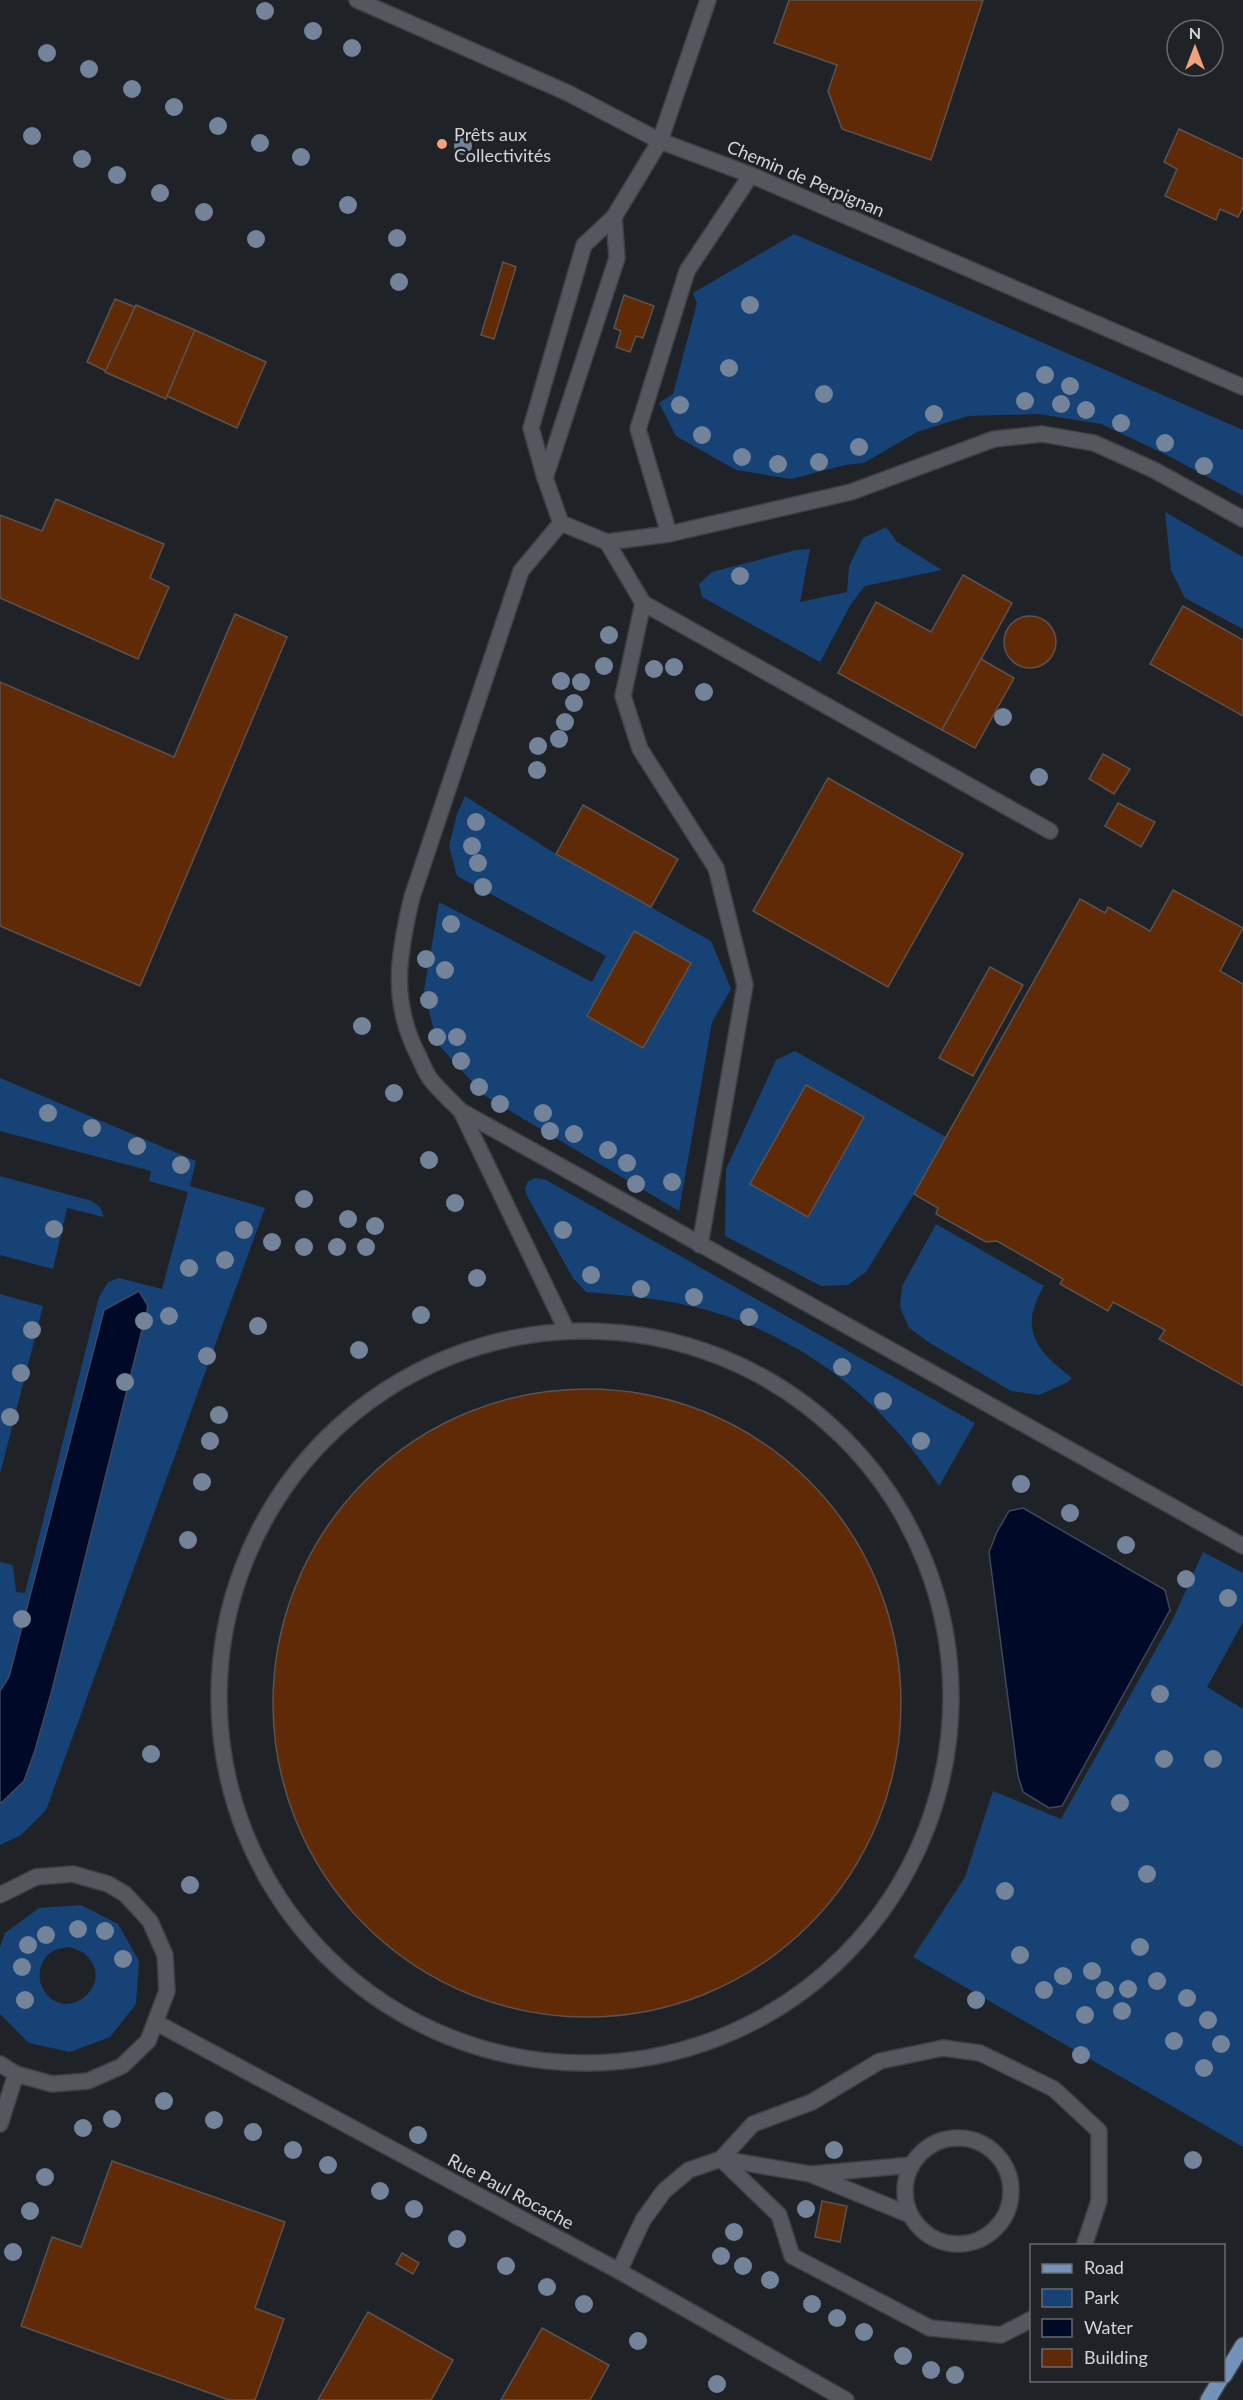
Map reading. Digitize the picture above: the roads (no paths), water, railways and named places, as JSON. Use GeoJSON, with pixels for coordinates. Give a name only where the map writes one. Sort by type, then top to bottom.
{"type":"FeatureCollection","features":[{"type":"Feature","properties":{"kind":"main road"},"geometry":{"type":"LineString","coordinates":[[1225,2374],[1243,2345]]}},
{"type":"Feature","properties":{"kind":"main road"},"geometry":{"type":"LineString","coordinates":[[1208,2400],[1219,2382]]}},
{"type":"Feature","properties":{"kind":"street","name":"Chemin de Perpignan"},"geometry":{"type":"LineString","coordinates":[[357,0],[568,93],[660,141],[751,175],[1243,387]]}},
{"type":"Feature","properties":{"kind":"street"},"geometry":{"type":"LineString","coordinates":[[708,0],[660,141],[614,217],[584,245],[531,428],[561,523],[607,542],[669,534],[851,492],[994,439],[1042,434],[1094,443],[1154,470],[1243,519]]}},
{"type":"Feature","properties":{"kind":"street"},"geometry":{"type":"LineString","coordinates":[[669,534],[638,429],[687,271],[751,175]]}},
{"type":"Feature","properties":{"kind":"street"},"geometry":{"type":"LineString","coordinates":[[545,478],[616,258],[614,217]]}},
{"type":"Feature","properties":{"kind":"street"},"geometry":{"type":"LineString","coordinates":[[561,523],[521,571],[412,897],[402,938],[398,977],[400,1009],[412,1046],[430,1080],[461,1111],[1243,1545]]}},
{"type":"Feature","properties":{"kind":"street"},"geometry":{"type":"LineString","coordinates":[[607,542],[644,603],[1050,831]]}},
{"type":"Feature","properties":{"kind":"street"},"geometry":{"type":"LineString","coordinates":[[644,603],[623,696],[640,749],[716,868],[745,985],[700,1245]]}},
{"type":"Feature","properties":{"kind":"street"},"geometry":{"type":"LineString","coordinates":[[461,1111],[566,1329]]}},
{"type":"Feature","properties":{"kind":"street"},"geometry":{"type":"LineString","coordinates":[[566,1329],[640,1333],[722,1355],[791,1392],[855,1446],[898,1503],[937,1586],[953,1677],[947,1766],[917,1856],[864,1938],[793,2001],[707,2045],[587,2066],[469,2047],[357,1987],[280,1905],[239,1823],[218,1729],[224,1625],[253,1538],[302,1461],[370,1398],[467,1348],[566,1329]]}},
{"type":"Feature","properties":{"kind":"street"},"geometry":{"type":"LineString","coordinates":[[0,1895],[36,1876],[73,1874],[108,1884],[125,1894],[150,1921],[165,1955],[167,1991],[148,2041],[122,2066],[88,2081],[51,2084],[16,2074],[0,2064]]}},
{"type":"Feature","properties":{"kind":"street","name":"Rue Paul Rocache"},"geometry":{"type":"LineString","coordinates":[[155,2022],[619,2271],[846,2400]]}},
{"type":"Feature","properties":{"kind":"street"},"geometry":{"type":"LineString","coordinates":[[721,2159],[753,2124],[812,2102],[880,2061],[943,2048],[980,2053],[1054,2089],[1099,2131],[1100,2201],[1085,2244]]}},
{"type":"Feature","properties":{"kind":"street"},"geometry":{"type":"LineString","coordinates":[[0,2124],[16,2074]]}},
{"type":"Feature","properties":{"kind":"street"},"geometry":{"type":"LineString","coordinates":[[958,2138],[976,2141],[992,2151],[1004,2165],[1010,2182],[1010,2201],[1004,2218],[992,2232],[976,2241],[958,2245],[939,2241],[923,2232],[910,2215],[905,2200],[905,2182],[912,2165],[924,2150],[940,2141],[958,2138]]}},
{"type":"Feature","properties":{"kind":"street"},"geometry":{"type":"LineString","coordinates":[[619,2271],[644,2220],[664,2192],[689,2170],[721,2159],[810,2174],[910,2215]]}},
{"type":"Feature","properties":{"kind":"street"},"geometry":{"type":"LineString","coordinates":[[721,2159],[779,2215],[792,2256],[930,2328],[1001,2334],[1030,2320]]}},
{"type":"Feature","properties":{"kind":"street"},"geometry":{"type":"LineString","coordinates":[[810,2174],[912,2165]]}},
{"type":"Feature","properties":{"kind":"water"},"geometry":{"type":"Polygon","coordinates":[[[139,1291],[148,1306],[52,1690],[24,1781],[0,1804],[0,1691],[9,1677],[104,1310],[139,1291]]]}},
{"type":"Feature","properties":{"kind":"water"},"geometry":{"type":"Polygon","coordinates":[[[1023,1508],[1165,1590],[1170,1610],[1062,1806],[1049,1808],[1023,1792],[1018,1776],[989,1552],[1009,1511],[1023,1508]]]}},
{"type":"Feature","properties":{"kind":"place","name":"Prêts aux Collectivités"},"geometry":{"type":"Point","coordinates":[442,144]}}]}
